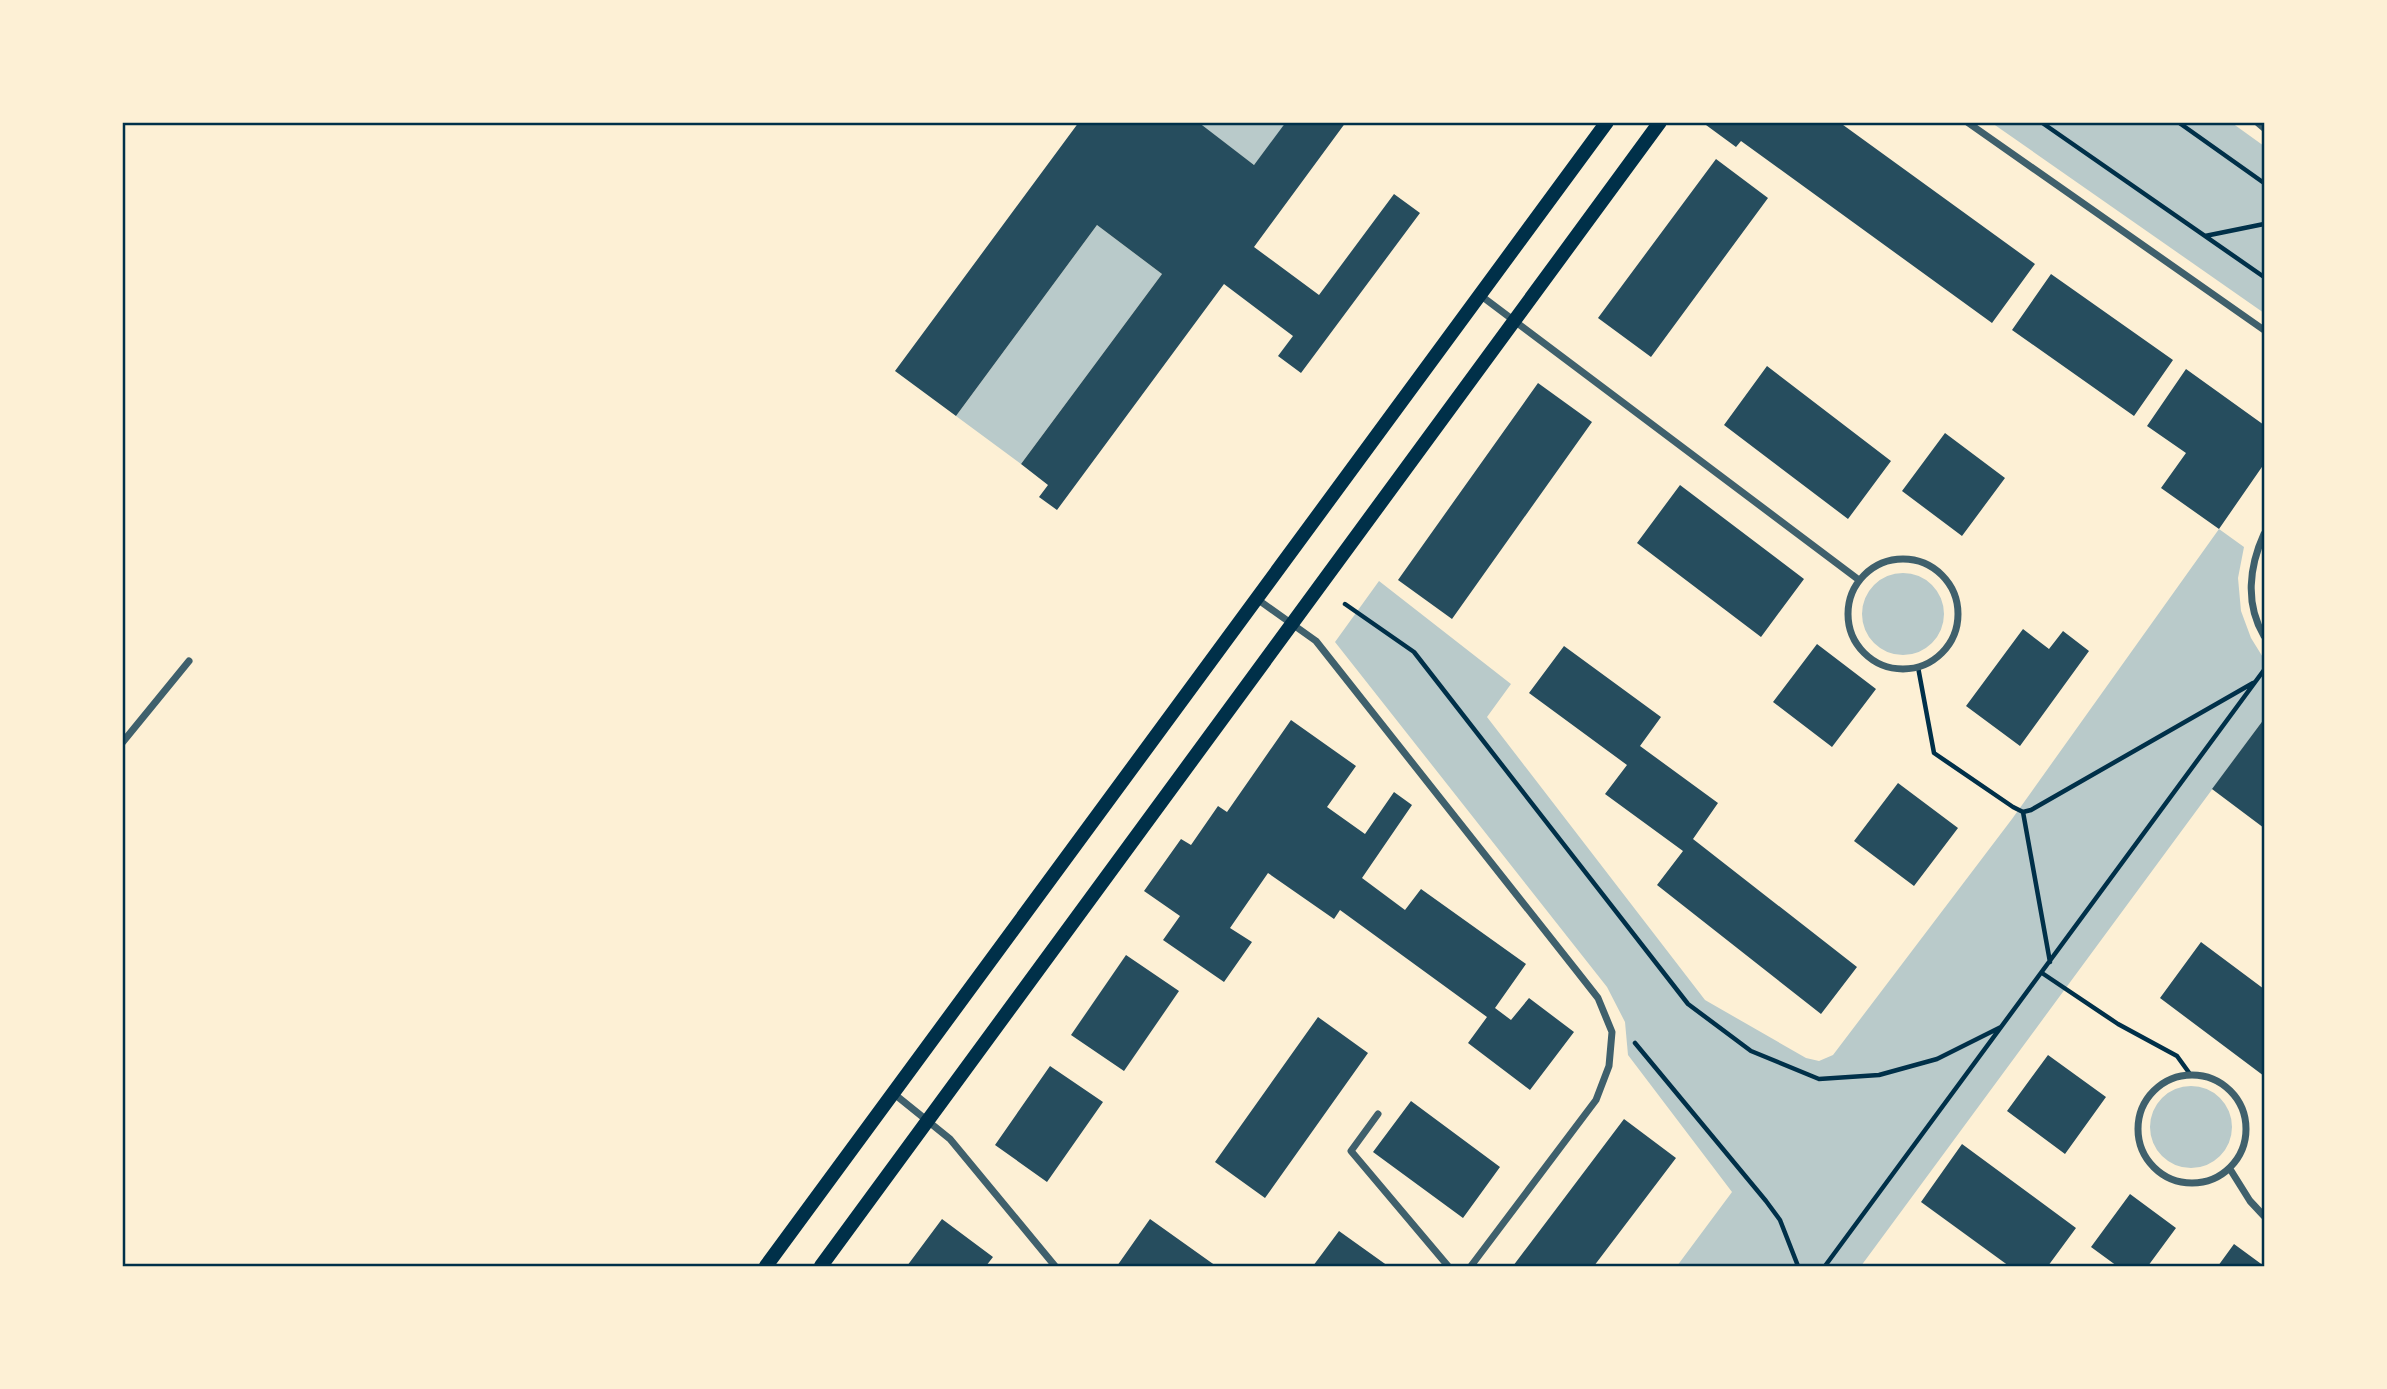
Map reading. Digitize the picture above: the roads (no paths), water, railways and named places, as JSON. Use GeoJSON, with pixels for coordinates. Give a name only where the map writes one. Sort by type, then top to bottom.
{"type":"FeatureCollection","features":[{"type":"Feature","properties":{"kind":"main road"},"geometry":{"type":"LineString","coordinates":[[766,1266],[1607,122]]}},
{"type":"Feature","properties":{"kind":"main road"},"geometry":{"type":"LineString","coordinates":[[821,1266],[1660,122]]}},
{"type":"Feature","properties":{"kind":"street"},"geometry":{"type":"LineString","coordinates":[[1967,122],[2264,330]]}},
{"type":"Feature","properties":{"kind":"street"},"geometry":{"type":"LineString","coordinates":[[2257,122],[2264,128]]}},
{"type":"Feature","properties":{"kind":"street"},"geometry":{"type":"LineString","coordinates":[[1480,295],[1859,580]]}},
{"type":"Feature","properties":{"kind":"street"},"geometry":{"type":"LineString","coordinates":[[2264,534],[2255,554],[2250,581],[2253,607],[2264,636]]}},
{"type":"Feature","properties":{"kind":"street"},"geometry":{"type":"LineString","coordinates":[[1891,560],[1910,560],[1928,566],[1943,577],[1954,593],[1958,612],[1955,631],[1946,648],[1934,660],[1918,667],[1901,669],[1884,666],[1870,658],[1858,645],[1850,630],[1848,613],[1851,596],[1859,580],[1873,568],[1891,560]]}},
{"type":"Feature","properties":{"kind":"street"},"geometry":{"type":"LineString","coordinates":[[1257,599],[1316,641],[1598,998],[1612,1032],[1609,1066],[1596,1100],[1471,1266]]}},
{"type":"Feature","properties":{"kind":"street"},"geometry":{"type":"LineString","coordinates":[[122,743],[189,661]]}},
{"type":"Feature","properties":{"kind":"street"},"geometry":{"type":"LineString","coordinates":[[2190,1074],[2214,1078],[2229,1088],[2240,1102],[2246,1119],[2246,1137],[2241,1155],[2230,1169],[2216,1178],[2185,1184],[2169,1179],[2155,1170],[2145,1157],[2139,1142],[2141,1110],[2149,1095],[2162,1083],[2190,1074]]}},
{"type":"Feature","properties":{"kind":"street"},"geometry":{"type":"LineString","coordinates":[[894,1093],[950,1139],[1055,1266]]}},
{"type":"Feature","properties":{"kind":"street"},"geometry":{"type":"LineString","coordinates":[[1378,1114],[1351,1151],[1448,1266]]}},
{"type":"Feature","properties":{"kind":"street"},"geometry":{"type":"LineString","coordinates":[[2230,1169],[2264,1216]]}}]}
